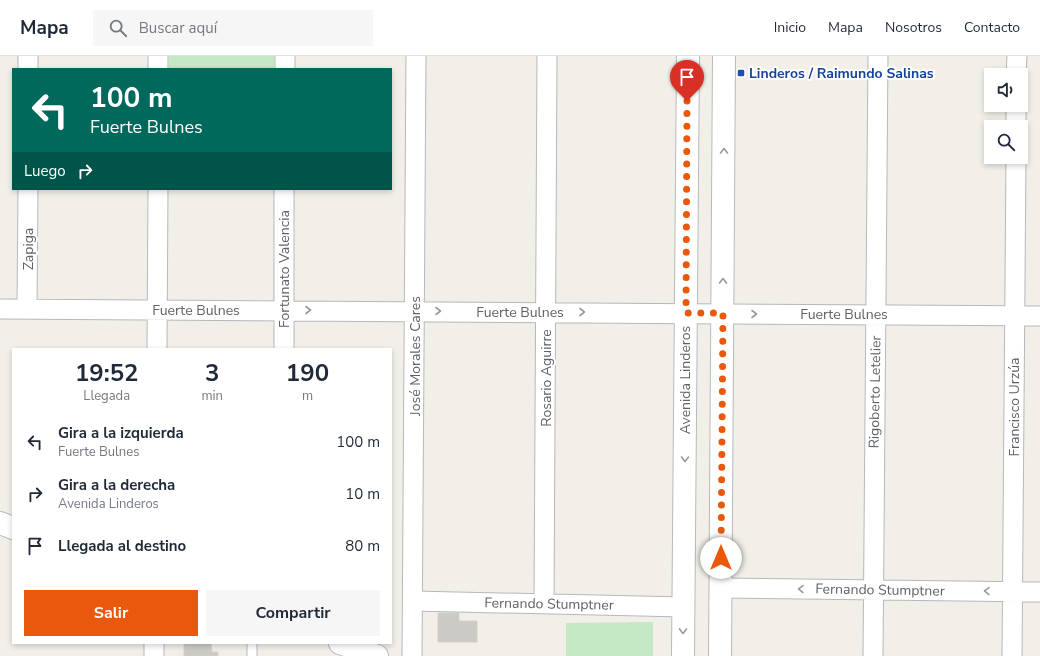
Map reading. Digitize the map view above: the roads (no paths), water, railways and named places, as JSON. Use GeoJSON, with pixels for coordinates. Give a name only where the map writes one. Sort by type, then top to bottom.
{"type":"FeatureCollection","features":[{"type":"Feature","properties":{"kind":"street"},"geometry":{"type":"LineString","coordinates":[[28,56],[28,68]]}},
{"type":"Feature","properties":{"kind":"street"},"geometry":{"type":"LineString","coordinates":[[158,56],[158,68]]}},
{"type":"Feature","properties":{"kind":"street"},"geometry":{"type":"LineString","coordinates":[[285,56],[285,68]]}},
{"type":"Feature","properties":{"kind":"street","name":"José Morales Cares"},"geometry":{"type":"LineString","coordinates":[[412,656],[416,56]]}},
{"type":"Feature","properties":{"kind":"street","name":"Rosario Aguirre"},"geometry":{"type":"LineString","coordinates":[[544,604],[547,56]]}},
{"type":"Feature","properties":{"kind":"street","name":"Avenida Linderos"},"geometry":{"type":"LineString","coordinates":[[683,656],[688,56]]}},
{"type":"Feature","properties":{"kind":"street"},"geometry":{"type":"LineString","coordinates":[[720,656],[724,56]]}},
{"type":"Feature","properties":{"kind":"street","name":"Rigoberto Letelier"},"geometry":{"type":"LineString","coordinates":[[873,656],[878,56]]}},
{"type":"Feature","properties":{"kind":"street"},"geometry":{"type":"LineString","coordinates":[[1016,68],[1017,56]]}},
{"type":"Feature","properties":{"kind":"street","name":"Francisco Urzúa"},"geometry":{"type":"LineString","coordinates":[[1012,656],[1016,164]]}},
{"type":"Feature","properties":{"kind":"street","name":"Zapiga"},"geometry":{"type":"LineString","coordinates":[[27,309],[28,190]]}},
{"type":"Feature","properties":{"kind":"street"},"geometry":{"type":"LineString","coordinates":[[157,348],[158,190]]}},
{"type":"Feature","properties":{"kind":"street","name":"Fortunato Valencia"},"geometry":{"type":"LineString","coordinates":[[284,190],[284,348]]}},
{"type":"Feature","properties":{"kind":"street","name":"Fuerte Bulnes"},"geometry":{"type":"LineString","coordinates":[[0,309],[1040,316]]}},
{"type":"Feature","properties":{"kind":"street"},"geometry":{"type":"LineString","coordinates":[[0,524],[12,528]]}},
{"type":"Feature","properties":{"kind":"street","name":"Fernando Stumptner"},"geometry":{"type":"LineString","coordinates":[[721,588],[1040,592]]}},
{"type":"Feature","properties":{"kind":"street","name":"Fernando Stumptner"},"geometry":{"type":"LineString","coordinates":[[413,601],[684,606]]}},
{"type":"Feature","properties":{"kind":"street"},"geometry":{"type":"LineString","coordinates":[[154,644],[154,656]]}},
{"type":"Feature","properties":{"kind":"street"},"geometry":{"type":"LineString","coordinates":[[343,644],[377,656]]}},
{"type":"Feature","properties":{"kind":"lane"},"geometry":{"type":"LineString","coordinates":[[252,644],[252,656]]}},
{"type":"Feature","properties":{"kind":"place","name":"Linderos / Raimundo Salinas"},"geometry":{"type":"Point","coordinates":[741,73]}}]}
